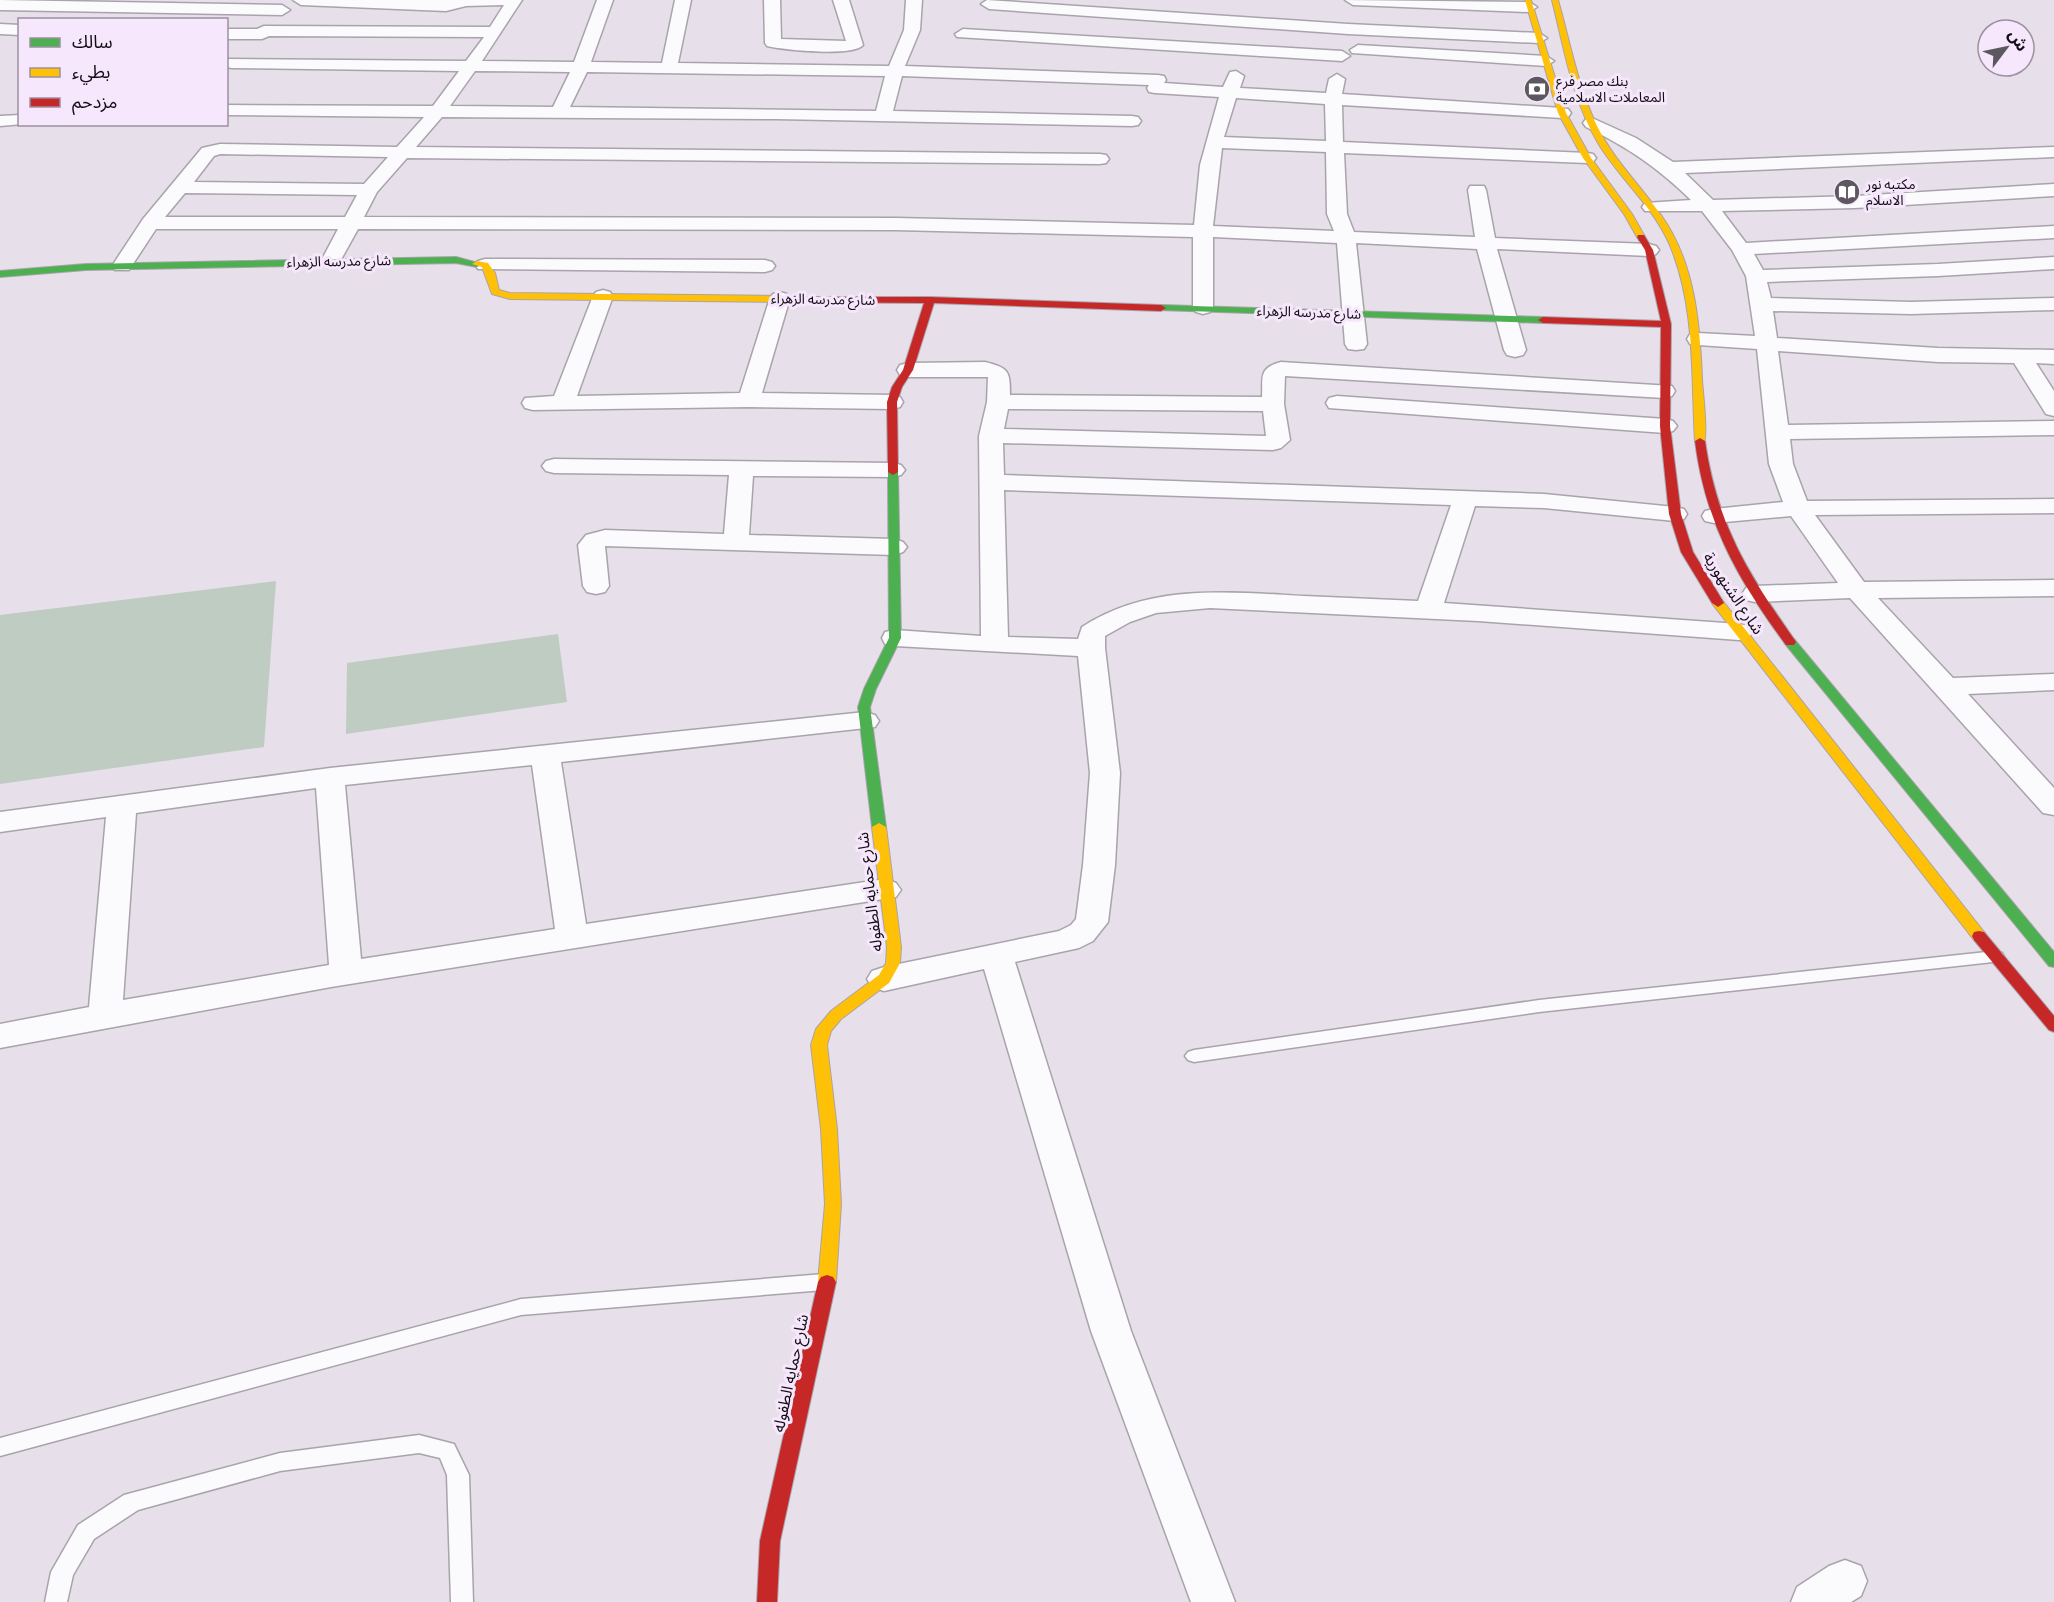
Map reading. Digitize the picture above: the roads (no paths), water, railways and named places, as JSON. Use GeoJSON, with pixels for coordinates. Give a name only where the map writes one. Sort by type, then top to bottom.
{"type":"FeatureCollection","features":[{"type":"Feature","properties":{"kind":"street"},"geometry":{"type":"LineString","coordinates":[[301,0],[449,6],[466,1],[513,0]]}},
{"type":"Feature","properties":{"kind":"street"},"geometry":{"type":"LineString","coordinates":[[331,261],[369,190],[438,111],[495,32],[513,0]]}},
{"type":"Feature","properties":{"kind":"street"},"geometry":{"type":"LineString","coordinates":[[559,113],[580,69],[605,0]]}},
{"type":"Feature","properties":{"kind":"street"},"geometry":{"type":"LineString","coordinates":[[669,69],[683,0]]}},
{"type":"Feature","properties":{"kind":"street"},"geometry":{"type":"LineString","coordinates":[[772,0],[772,42],[796,46],[855,45],[841,0]]}},
{"type":"Feature","properties":{"kind":"street"},"geometry":{"type":"LineString","coordinates":[[883,116],[895,71],[912,30],[914,0]]}},
{"type":"Feature","properties":{"kind":"street"},"geometry":{"type":"LineString","coordinates":[[1086,175],[1132,121],[1157,84],[1184,0]]}},
{"type":"Feature","properties":{"kind":"street"},"geometry":{"type":"LineString","coordinates":[[1353,0],[1529,3]]}},
{"type":"Feature","properties":{"kind":"street","name":"شارع الشنهورية"},"geometry":{"type":"LineString","coordinates":[[1555,0],[1592,123],[1603,144],[1668,231],[1679,258],[1698,339],[1696,367],[1703,471],[1714,516],[1731,554],[1755,594],[1798,651],[2054,962]]}},
{"type":"Feature","properties":{"kind":"street","name":"شارع الشنهورية"},"geometry":{"type":"LineString","coordinates":[[1529,3],[1562,113],[1587,158],[1628,213],[1649,250],[1666,324],[1665,426],[1675,514],[1688,552],[1710,592],[1739,632],[1996,957],[2054,1026]]}},
{"type":"Feature","properties":{"kind":"street"},"geometry":{"type":"LineString","coordinates":[[989,4],[1348,29],[1539,38]]}},
{"type":"Feature","properties":{"kind":"street"},"geometry":{"type":"LineString","coordinates":[[0,5],[286,5]]}},
{"type":"Feature","properties":{"kind":"street"},"geometry":{"type":"LineString","coordinates":[[229,66],[263,33],[286,5]]}},
{"type":"Feature","properties":{"kind":"street"},"geometry":{"type":"LineString","coordinates":[[426,32],[449,6]]}},
{"type":"Feature","properties":{"kind":"street"},"geometry":{"type":"LineString","coordinates":[[0,29],[18,30]]}},
{"type":"Feature","properties":{"kind":"street"},"geometry":{"type":"LineString","coordinates":[[1348,29],[1333,99],[1334,147],[1337,214],[1346,237],[1356,344]]}},
{"type":"Feature","properties":{"kind":"street"},"geometry":{"type":"LineString","coordinates":[[228,34],[495,32]]}},
{"type":"Feature","properties":{"kind":"street"},"geometry":{"type":"LineString","coordinates":[[963,34],[1245,50],[1546,61]]}},
{"type":"Feature","properties":{"kind":"street"},"geometry":{"type":"LineString","coordinates":[[776,114],[796,46]]}},
{"type":"Feature","properties":{"kind":"street"},"geometry":{"type":"LineString","coordinates":[[1203,308],[1202,231],[1214,142],[1220,116],[1245,50]]}},
{"type":"Feature","properties":{"kind":"street"},"geometry":{"type":"LineString","coordinates":[[229,66],[363,65],[669,69],[784,81],[895,71],[1157,84],[1230,93],[1562,113]]}},
{"type":"Feature","properties":{"kind":"street"},"geometry":{"type":"LineString","coordinates":[[348,79],[363,65]]}},
{"type":"Feature","properties":{"kind":"street"},"geometry":{"type":"LineString","coordinates":[[317,110],[333,95]]}},
{"type":"Feature","properties":{"kind":"street"},"geometry":{"type":"LineString","coordinates":[[228,110],[776,114],[1132,121]]}},
{"type":"Feature","properties":{"kind":"street"},"geometry":{"type":"LineString","coordinates":[[0,121],[18,120]]}},
{"type":"Feature","properties":{"kind":"street"},"geometry":{"type":"LineString","coordinates":[[1592,123],[1630,142],[1670,168],[1707,205],[1741,249],[1756,276],[1762,304],[1781,464],[1798,508],[1819,541],[1857,590],[2054,806]]}},
{"type":"Feature","properties":{"kind":"street"},"geometry":{"type":"LineString","coordinates":[[1214,142],[1587,158]]}},
{"type":"Feature","properties":{"kind":"street"},"geometry":{"type":"LineString","coordinates":[[122,266],[150,223],[178,187],[208,152],[220,149],[1100,159]]}},
{"type":"Feature","properties":{"kind":"street"},"geometry":{"type":"LineString","coordinates":[[1670,168],[2054,152]]}},
{"type":"Feature","properties":{"kind":"street"},"geometry":{"type":"LineString","coordinates":[[2020,153],[2051,196]]}},
{"type":"Feature","properties":{"kind":"street"},"geometry":{"type":"LineString","coordinates":[[178,187],[369,190]]}},
{"type":"Feature","properties":{"kind":"street"},"geometry":{"type":"LineString","coordinates":[[1477,190],[1486,244],[1515,350]]}},
{"type":"Feature","properties":{"kind":"street"},"geometry":{"type":"LineString","coordinates":[[1652,207],[2051,196]]}},
{"type":"Feature","properties":{"kind":"street"},"geometry":{"type":"LineString","coordinates":[[150,223],[352,225],[846,223],[1202,231],[1649,250]]}},
{"type":"Feature","properties":{"kind":"street"},"geometry":{"type":"LineString","coordinates":[[1741,249],[2054,231]]}},
{"type":"Feature","properties":{"kind":"street","name":"شارع مدرسه الزهراء"},"geometry":{"type":"LineString","coordinates":[[0,274],[58,268],[122,266],[456,260],[485,265],[490,273],[493,288],[501,294],[930,300],[1666,324]]}},
{"type":"Feature","properties":{"kind":"street"},"geometry":{"type":"LineString","coordinates":[[1756,276],[1938,270],[2054,263]]}},
{"type":"Feature","properties":{"kind":"street"},"geometry":{"type":"LineString","coordinates":[[485,265],[765,266]]}},
{"type":"Feature","properties":{"kind":"street"},"geometry":{"type":"LineString","coordinates":[[563,402],[603,296]]}},
{"type":"Feature","properties":{"kind":"street"},"geometry":{"type":"LineString","coordinates":[[749,400],[780,298]]}},
{"type":"Feature","properties":{"kind":"street","name":"شارع حمايه الطفوله"},"geometry":{"type":"LineString","coordinates":[[767,1602],[770,1541],[827,1281],[833,1204],[829,1129],[819,1045],[824,1029],[836,1015],[884,979],[893,963],[894,947],[885,890],[864,707],[866,694],[891,652],[894,638],[892,402],[897,387],[908,370],[930,300]]}},
{"type":"Feature","properties":{"kind":"street"},"geometry":{"type":"LineString","coordinates":[[1762,304],[1911,308],[2054,304]]}},
{"type":"Feature","properties":{"kind":"street"},"geometry":{"type":"LineString","coordinates":[[1698,339],[1926,355],[2054,357]]}},
{"type":"Feature","properties":{"kind":"street"},"geometry":{"type":"LineString","coordinates":[[2020,357],[2054,409]]}},
{"type":"Feature","properties":{"kind":"street"},"geometry":{"type":"LineString","coordinates":[[991,436],[1273,443],[1278,440],[1273,404],[1274,372],[1281,369],[1664,391]]}},
{"type":"Feature","properties":{"kind":"street"},"geometry":{"type":"LineString","coordinates":[[908,370],[993,371],[999,376],[998,402],[991,436],[996,645]]}},
{"type":"Feature","properties":{"kind":"street"},"geometry":{"type":"LineString","coordinates":[[533,403],[749,400],[892,402]]}},
{"type":"Feature","properties":{"kind":"street"},"geometry":{"type":"LineString","coordinates":[[998,402],[1273,404]]}},
{"type":"Feature","properties":{"kind":"street"},"geometry":{"type":"LineString","coordinates":[[1337,403],[1665,426]]}},
{"type":"Feature","properties":{"kind":"street"},"geometry":{"type":"LineString","coordinates":[[1776,432],[2054,429]]}},
{"type":"Feature","properties":{"kind":"street"},"geometry":{"type":"LineString","coordinates":[[554,466],[892,470]]}},
{"type":"Feature","properties":{"kind":"street"},"geometry":{"type":"LineString","coordinates":[[736,540],[742,467]]}},
{"type":"Feature","properties":{"kind":"street"},"geometry":{"type":"LineString","coordinates":[[993,482],[1544,501],[1675,514]]}},
{"type":"Feature","properties":{"kind":"street"},"geometry":{"type":"LineString","coordinates":[[1429,608],[1465,499]]}},
{"type":"Feature","properties":{"kind":"street"},"geometry":{"type":"LineString","coordinates":[[1714,516],[1798,508],[2054,506]]}},
{"type":"Feature","properties":{"kind":"street"},"geometry":{"type":"LineString","coordinates":[[596,586],[591,545],[595,540],[605,537],[894,547]]}},
{"type":"Feature","properties":{"kind":"street"},"geometry":{"type":"LineString","coordinates":[[1755,594],[1857,590],[2054,588]]}},
{"type":"Feature","properties":{"kind":"street"},"geometry":{"type":"LineString","coordinates":[[884,979],[1067,940],[1082,933],[1092,922],[1099,865],[1105,773],[1091,648],[1092,633],[1109,621],[1138,609],[1171,602],[1218,599],[1429,608],[1739,632]]}},
{"type":"Feature","properties":{"kind":"street"},"geometry":{"type":"LineString","coordinates":[[894,638],[996,645],[1091,648]]}},
{"type":"Feature","properties":{"kind":"street"},"geometry":{"type":"LineString","coordinates":[[1944,687],[2054,682]]}},
{"type":"Feature","properties":{"kind":"street"},"geometry":{"type":"LineString","coordinates":[[0,822],[330,777],[865,721]]}},
{"type":"Feature","properties":{"kind":"street"},"geometry":{"type":"LineString","coordinates":[[545,754],[572,938]]}},
{"type":"Feature","properties":{"kind":"street"},"geometry":{"type":"LineString","coordinates":[[330,777],[346,974]]}},
{"type":"Feature","properties":{"kind":"street"},"geometry":{"type":"LineString","coordinates":[[105,1014],[122,804]]}},
{"type":"Feature","properties":{"kind":"street"},"geometry":{"type":"LineString","coordinates":[[0,1036],[105,1014],[346,974],[885,890]]}},
{"type":"Feature","properties":{"kind":"street"},"geometry":{"type":"LineString","coordinates":[[996,954],[1111,1331],[1213,1602]]}},
{"type":"Feature","properties":{"kind":"lane"},"geometry":{"type":"LineString","coordinates":[[1194,1056],[1539,1006],[1996,957]]}},
{"type":"Feature","properties":{"kind":"lane"},"geometry":{"type":"LineString","coordinates":[[0,1447],[520,1307],[827,1281]]}},
{"type":"Feature","properties":{"kind":"lane"},"geometry":{"type":"LineString","coordinates":[[56,1602],[62,1572],[86,1532],[132,1502],[280,1462],[418,1444],[447,1451],[458,1475],[462,1602]]}},
{"type":"Feature","properties":{"kind":"place","name":"بنك مصر فرع المعاملات الاسلامية"},"geometry":{"type":"Point","coordinates":[1537,89]}},
{"type":"Feature","properties":{"kind":"place","name":"مكتبه نور الاسلام"},"geometry":{"type":"Point","coordinates":[1847,192]}}]}
